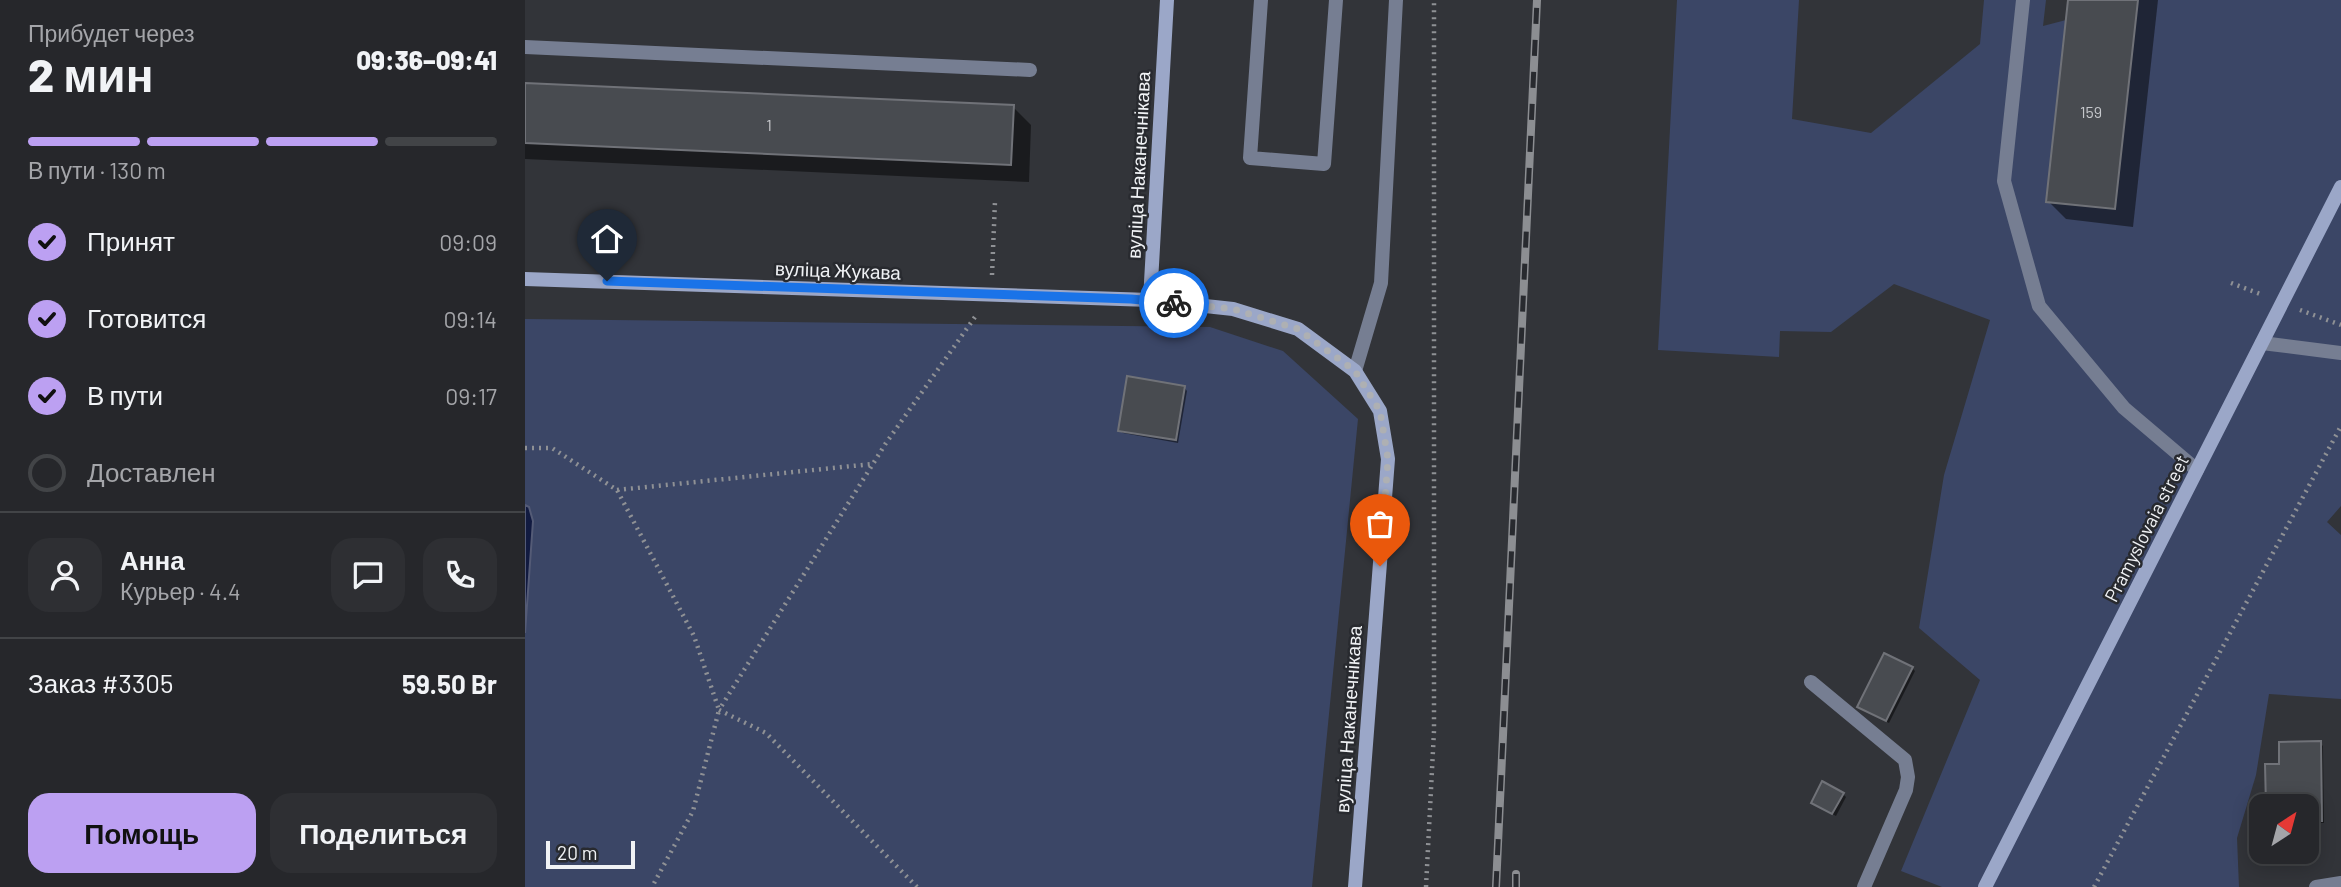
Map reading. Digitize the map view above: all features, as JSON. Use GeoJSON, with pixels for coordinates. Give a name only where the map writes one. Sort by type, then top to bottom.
{"type":"FeatureCollection","features":[{"type":"Feature","properties":{"kind":"main road","name":"вуліца Наканечнікава"},"geometry":{"type":"LineString","coordinates":[[1167,0],[1150,300],[1233,309],[1298,329],[1355,371],[1380,411],[1388,459],[1355,887]]}},
{"type":"Feature","properties":{"kind":"main road","name":"Pramyslovaia street"},"geometry":{"type":"LineString","coordinates":[[1985,887],[2341,187]]}},
{"type":"Feature","properties":{"kind":"main road","name":"вуліца Жукава"},"geometry":{"type":"LineString","coordinates":[[525,279],[1150,300]]}},
{"type":"Feature","properties":{"kind":"street"},"geometry":{"type":"LineString","coordinates":[[1261,0],[1250,158],[1324,164],[1336,0]]}},
{"type":"Feature","properties":{"kind":"street"},"geometry":{"type":"LineString","coordinates":[[1355,371],[1381,283],[1396,0]]}},
{"type":"Feature","properties":{"kind":"street"},"geometry":{"type":"LineString","coordinates":[[2023,0],[2004,180],[2039,306],[2124,408],[2197,470]]}},
{"type":"Feature","properties":{"kind":"street"},"geometry":{"type":"LineString","coordinates":[[525,47],[1030,70]]}},
{"type":"Feature","properties":{"kind":"street"},"geometry":{"type":"LineString","coordinates":[[2262,343],[2341,353]]}},
{"type":"Feature","properties":{"kind":"street"},"geometry":{"type":"LineString","coordinates":[[1811,682],[1905,760],[1908,777],[1906,790],[1864,887]]}},
{"type":"Feature","properties":{"kind":"street"},"geometry":{"type":"LineString","coordinates":[[2316,887],[2341,883]]}},
{"type":"Feature","properties":{"kind":"path"},"geometry":{"type":"LineString","coordinates":[[1426,887],[1434,731],[1434,0]]}},
{"type":"Feature","properties":{"kind":"path"},"geometry":{"type":"LineString","coordinates":[[653,887],[693,811],[719,710],[872,464],[991,294],[995,201]]}},
{"type":"Feature","properties":{"kind":"path"},"geometry":{"type":"LineString","coordinates":[[2094,887],[2341,426]]}},
{"type":"Feature","properties":{"kind":"path"},"geometry":{"type":"LineString","coordinates":[[525,448],[552,449],[617,490],[694,636],[719,710],[766,733],[917,887]]}},
{"type":"Feature","properties":{"kind":"path"},"geometry":{"type":"LineString","coordinates":[[617,490],[872,464]]}},
{"type":"Feature","properties":{"kind":"shaded area"},"geometry":{"type":"Polygon","coordinates":[[[1677,0],[1799,0],[1792,119],[1871,133],[1980,44],[1984,0],[2046,0],[2043,26],[2066,20],[2046,201],[2115,209],[2138,0],[2341,0],[2341,506],[2327,522],[2341,535],[2341,699],[2269,694],[2256,775],[2237,838],[2239,887],[1942,887],[1901,871],[1980,680],[1919,628],[1944,475],[1990,320],[1894,284],[1831,332],[1780,331],[1779,357],[1658,350],[1677,0]]]}},
{"type":"Feature","properties":{"kind":"shaded area"},"geometry":{"type":"Polygon","coordinates":[[[525,319],[1210,327],[1283,351],[1358,419],[1312,887],[525,887],[525,633],[533,521],[529,507],[525,505],[525,319]]]}},
{"type":"Feature","properties":{"kind":"shaded area"},"geometry":{"type":"Polygon","coordinates":[[[525,505],[529,507],[533,521],[525,633],[525,505]]]}},
{"type":"Feature","properties":{"kind":"building"},"geometry":{"type":"Polygon","coordinates":[[[2068,0],[2138,0],[2115,209],[2046,202],[2068,0]]]}},
{"type":"Feature","properties":{"kind":"building"},"geometry":{"type":"Polygon","coordinates":[[[525,83],[1014,105],[1011,165],[525,143],[525,83]]]}},
{"type":"Feature","properties":{"kind":"building"},"geometry":{"type":"Polygon","coordinates":[[[1127,376],[1185,386],[1176,440],[1118,431],[1127,376]]]}},
{"type":"Feature","properties":{"kind":"building"},"geometry":{"type":"Polygon","coordinates":[[[1884,653],[1913,667],[1886,721],[1857,707],[1884,653]]]}},
{"type":"Feature","properties":{"kind":"building"},"geometry":{"type":"Polygon","coordinates":[[[2321,741],[2322,821],[2319,821],[2319,794],[2266,794],[2265,764],[2279,764],[2279,742],[2321,741]]]}},
{"type":"Feature","properties":{"kind":"building"},"geometry":{"type":"Polygon","coordinates":[[[1822,781],[1844,793],[1832,814],[1811,803],[1822,781]]]}},
{"type":"Feature","properties":{"kind":"railway"},"geometry":{"type":"LineString","coordinates":[[1496,887],[1537,0]]}},
{"type":"Feature","properties":{"kind":"railway"},"geometry":{"type":"LineString","coordinates":[[1516,874],[1516,887]]}},
{"type":"Feature","properties":{"kind":"way so far"},"geometry":{"type":"LineString","coordinates":[[1174,303],[1233,309],[1298,329],[1355,371],[1380,411],[1388,459],[1380,566]]}},
{"type":"Feature","properties":{"kind":"route"},"geometry":{"type":"LineString","coordinates":[[607,281],[1131,299],[1174,303]]}}]}
